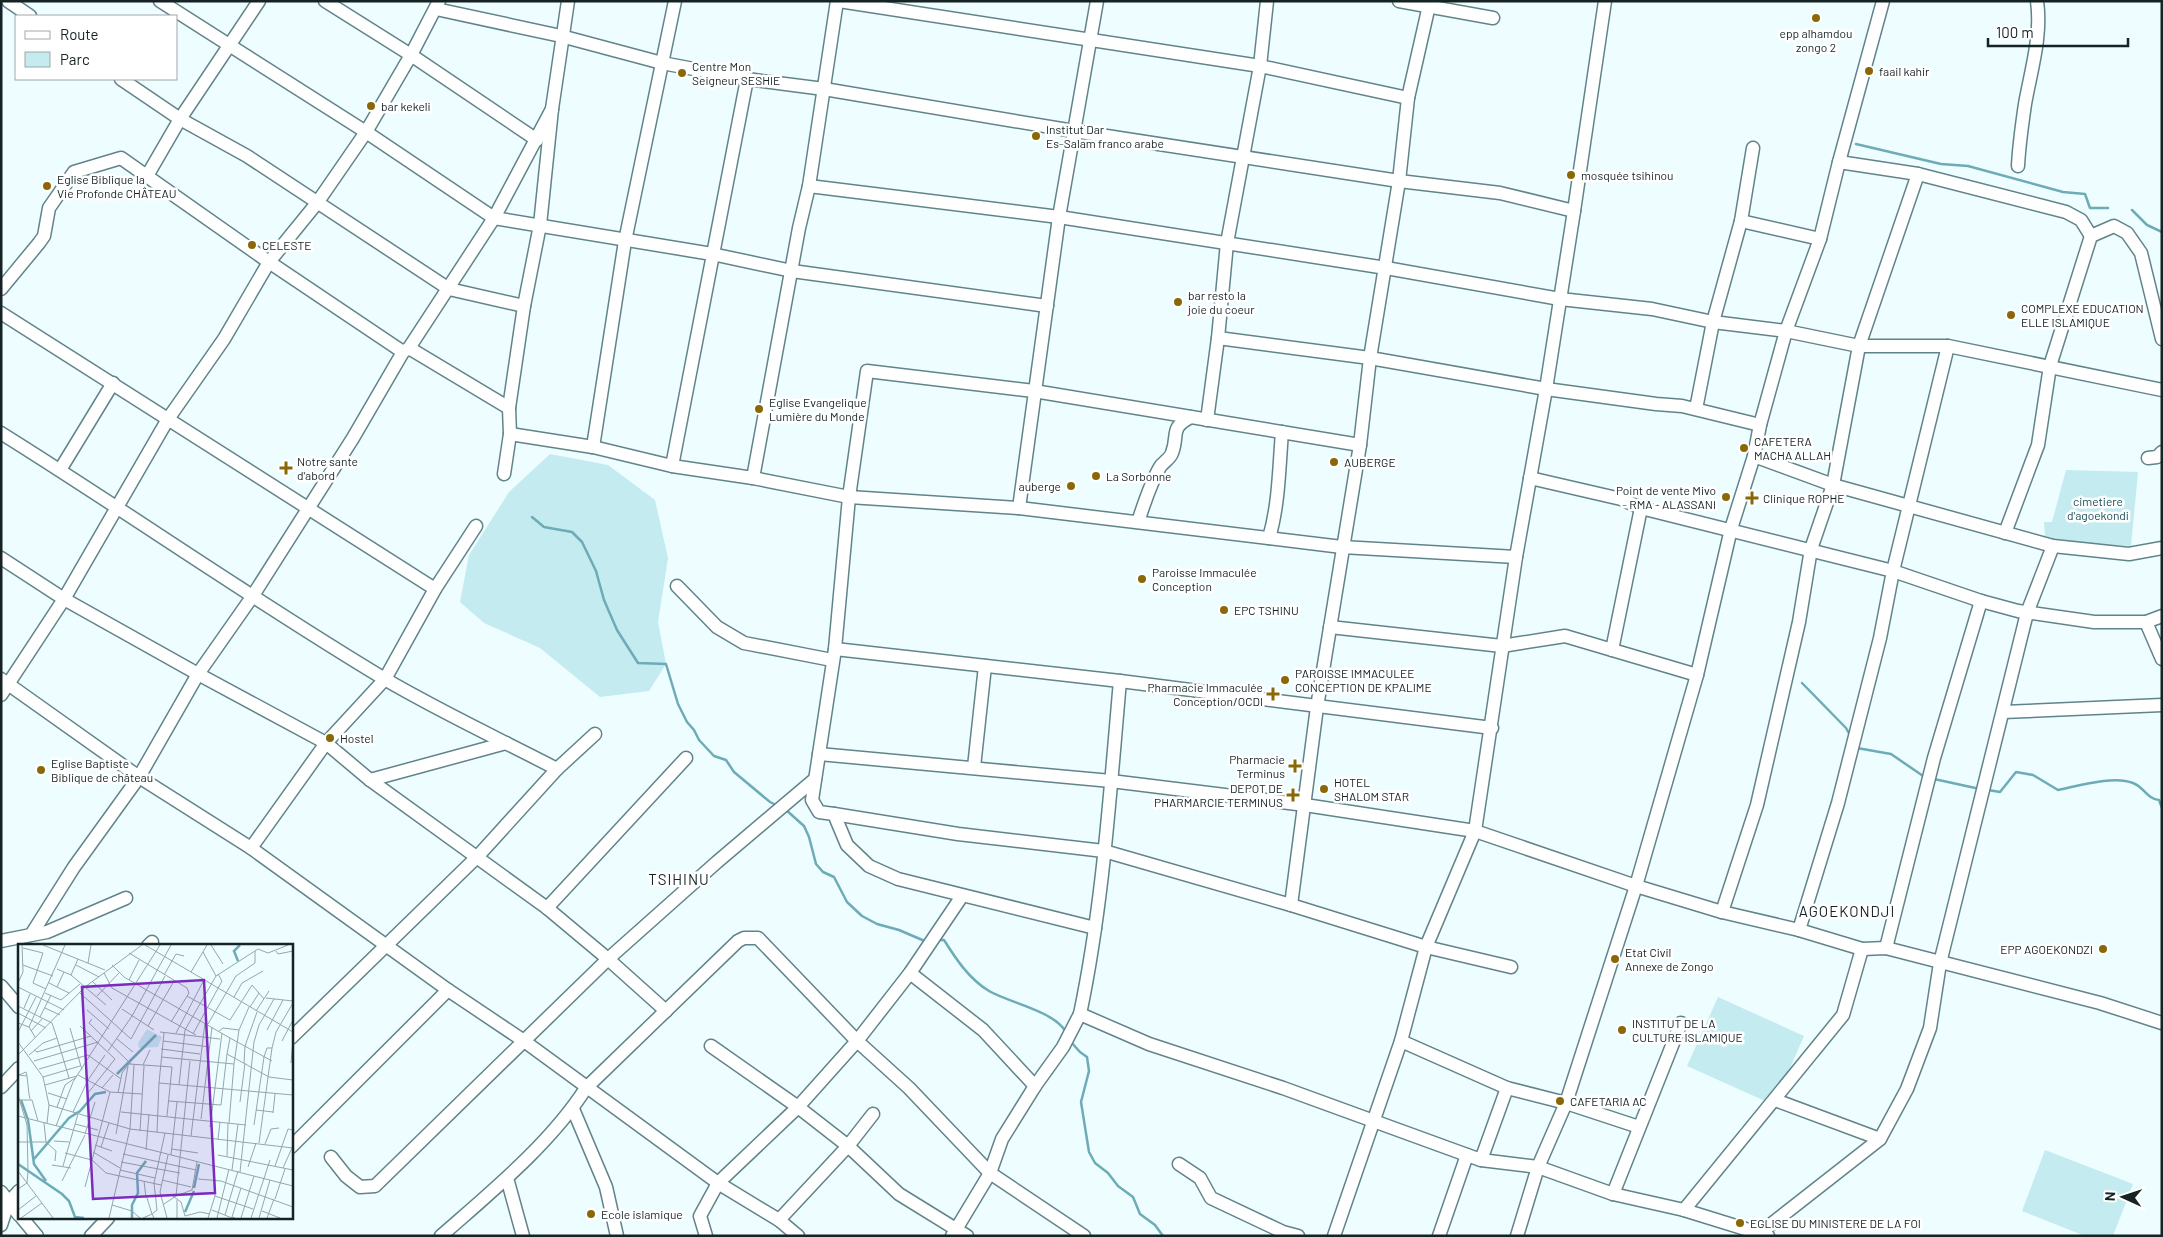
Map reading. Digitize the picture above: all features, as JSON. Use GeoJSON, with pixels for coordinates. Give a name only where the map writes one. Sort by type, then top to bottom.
{"type":"FeatureCollection","features":[{"type":"Feature","properties":{"kind":"street"},"geometry":{"type":"LineString","coordinates":[[8,1],[29,15]]}},
{"type":"Feature","properties":{"kind":"street"},"geometry":{"type":"LineString","coordinates":[[160,1],[366,132],[494,218],[712,254],[792,271],[1047,306]]}},
{"type":"Feature","properties":{"kind":"street"},"geometry":{"type":"LineString","coordinates":[[147,176],[180,119],[258,1]]}},
{"type":"Feature","properties":{"kind":"street"},"geometry":{"type":"LineString","coordinates":[[325,1],[411,55],[537,140]]}},
{"type":"Feature","properties":{"kind":"street"},"geometry":{"type":"LineString","coordinates":[[504,474],[510,434],[509,408],[524,306],[540,226],[561,36],[568,1]]}},
{"type":"Feature","properties":{"kind":"street"},"geometry":{"type":"LineString","coordinates":[[593,447],[625,241],[675,1]]}},
{"type":"Feature","properties":{"kind":"street"},"geometry":{"type":"LineString","coordinates":[[753,478],[792,271],[798,228],[809,186],[838,1],[1260,66],[1408,98]]}},
{"type":"Feature","properties":{"kind":"street"},"geometry":{"type":"LineString","coordinates":[[1019,508],[1059,217],[1097,1]]}},
{"type":"Feature","properties":{"kind":"street"},"geometry":{"type":"LineString","coordinates":[[1207,420],[1218,338],[1227,243],[1260,66],[1267,1]]}},
{"type":"Feature","properties":{"kind":"street"},"geometry":{"type":"LineString","coordinates":[[1399,1],[1430,3],[1492,18]]}},
{"type":"Feature","properties":{"kind":"street"},"geometry":{"type":"LineString","coordinates":[[1334,1236],[1372,1120],[1401,1041],[1426,947],[1475,831],[1492,728],[1502,646],[1546,389],[1605,1]]}},
{"type":"Feature","properties":{"kind":"street"},"geometry":{"type":"LineString","coordinates":[[1517,1236],[1538,1167],[1566,1103],[1636,886],[1697,675],[1730,529],[1754,456],[1760,425],[1786,331],[1820,239],[1883,1]]}},
{"type":"Feature","properties":{"kind":"street"},"geometry":{"type":"LineString","coordinates":[[2018,166],[2019,141],[2033,71],[2039,18],[2037,1]]}},
{"type":"Feature","properties":{"kind":"street"},"geometry":{"type":"LineString","coordinates":[[1291,905],[1317,707],[1360,445],[1370,358],[1399,181],[1408,98],[1430,3]]}},
{"type":"Feature","properties":{"kind":"street"},"geometry":{"type":"LineString","coordinates":[[1,695],[5,682],[64,599],[168,419],[224,339],[269,262],[317,203],[366,132],[411,55],[437,5],[662,63],[746,79],[824,89],[1074,131],[1399,181],[1500,193],[1574,211]]}},
{"type":"Feature","properties":{"kind":"street"},"geometry":{"type":"LineString","coordinates":[[672,466],[746,79]]}},
{"type":"Feature","properties":{"kind":"street"},"geometry":{"type":"LineString","coordinates":[[122,80],[180,119],[246,156],[449,289],[524,306]]}},
{"type":"Feature","properties":{"kind":"street"},"geometry":{"type":"LineString","coordinates":[[32,935],[74,867],[139,777],[198,674],[252,596],[353,438],[406,350],[449,289],[494,218],[552,109]]}},
{"type":"Feature","properties":{"kind":"street"},"geometry":{"type":"LineString","coordinates":[[1696,409],[1713,322],[1741,221],[1753,148]]}},
{"type":"Feature","properties":{"kind":"street"},"geometry":{"type":"LineString","coordinates":[[1,289],[44,236],[49,208],[74,172],[121,158],[269,262],[406,350],[509,408]]}},
{"type":"Feature","properties":{"kind":"street"},"geometry":{"type":"LineString","coordinates":[[1839,162],[1918,174],[2066,212],[2081,220],[2091,236]]}},
{"type":"Feature","properties":{"kind":"street"},"geometry":{"type":"LineString","coordinates":[[1722,912],[1757,805],[1799,622],[1811,549],[1833,485],[1859,346],[1918,174]]}},
{"type":"Feature","properties":{"kind":"street"},"geometry":{"type":"LineString","coordinates":[[809,186],[1059,217],[1386,268],[1560,299],[1652,309],[1713,322],[1786,331],[1859,346],[1948,346],[2162,390]]}},
{"type":"Feature","properties":{"kind":"street"},"geometry":{"type":"LineString","coordinates":[[1741,221],[1820,239]]}},
{"type":"Feature","properties":{"kind":"street"},"geometry":{"type":"LineString","coordinates":[[2005,533],[2038,445],[2050,366],[2091,236],[2114,226],[2126,233],[2141,253],[2162,339]]}},
{"type":"Feature","properties":{"kind":"street"},"geometry":{"type":"LineString","coordinates":[[1,313],[435,589]]}},
{"type":"Feature","properties":{"kind":"street"},"geometry":{"type":"LineString","coordinates":[[1218,338],[1370,358],[1546,389],[1696,409],[1760,425]]}},
{"type":"Feature","properties":{"kind":"street"},"geometry":{"type":"LineString","coordinates":[[1799,930],[1838,803],[1880,638],[1893,571],[1948,346]]}},
{"type":"Feature","properties":{"kind":"street"},"geometry":{"type":"LineString","coordinates":[[1360,445],[1034,391],[867,372],[849,497],[833,654],[812,800],[819,812],[958,834],[1104,851],[1291,905],[1426,947],[1511,967]]}},
{"type":"Feature","properties":{"kind":"street"},"geometry":{"type":"LineString","coordinates":[[60,470],[113,383]]}},
{"type":"Feature","properties":{"kind":"street"},"geometry":{"type":"LineString","coordinates":[[1138,522],[1153,480],[1161,465],[1172,455],[1176,428],[1191,417]]}},
{"type":"Feature","properties":{"kind":"street"},"geometry":{"type":"LineString","coordinates":[[1269,538],[1275,513],[1280,476],[1282,432]]}},
{"type":"Feature","properties":{"kind":"street"},"geometry":{"type":"LineString","coordinates":[[1,433],[117,506],[252,596],[384,679],[557,769]]}},
{"type":"Feature","properties":{"kind":"street"},"geometry":{"type":"LineString","coordinates":[[510,434],[593,447],[672,466],[753,478],[849,497],[1019,508],[1342,547],[1516,557]]}},
{"type":"Feature","properties":{"kind":"street"},"geometry":{"type":"LineString","coordinates":[[2148,458],[2157,457],[2162,452]]}},
{"type":"Feature","properties":{"kind":"street"},"geometry":{"type":"LineString","coordinates":[[1754,456],[1833,485],[2053,546],[2129,554],[2162,548]]}},
{"type":"Feature","properties":{"kind":"street"},"geometry":{"type":"LineString","coordinates":[[1530,478],[1621,499],[1641,508],[1893,571],[1981,601],[2027,613],[2094,622],[2146,622],[2162,616]]}},
{"type":"Feature","properties":{"kind":"street"},"geometry":{"type":"LineString","coordinates":[[1612,650],[1641,508]]}},
{"type":"Feature","properties":{"kind":"street"},"geometry":{"type":"LineString","coordinates":[[251,848],[326,742],[384,679],[435,589],[476,526]]}},
{"type":"Feature","properties":{"kind":"street"},"geometry":{"type":"LineString","coordinates":[[1080,1014],[1149,1044],[1372,1120],[1467,1156],[1481,1160],[1538,1167],[1613,1194],[1684,1210],[1762,1235],[1880,1139],[1907,1089],[1930,1028],[1940,963],[2027,613],[2053,546]]}},
{"type":"Feature","properties":{"kind":"street"},"geometry":{"type":"LineString","coordinates":[[1,558],[64,599],[198,674],[326,742],[370,780],[478,856],[547,908],[666,1011]]}},
{"type":"Feature","properties":{"kind":"street"},"geometry":{"type":"LineString","coordinates":[[677,586],[717,627],[744,642],[833,654],[985,666],[1492,728]]}},
{"type":"Feature","properties":{"kind":"street"},"geometry":{"type":"LineString","coordinates":[[1886,948],[1934,758],[1981,601]]}},
{"type":"Feature","properties":{"kind":"street"},"geometry":{"type":"LineString","coordinates":[[2146,622],[2162,659]]}},
{"type":"Feature","properties":{"kind":"street"},"geometry":{"type":"LineString","coordinates":[[1330,627],[1502,646],[1565,636],[1697,675]]}},
{"type":"Feature","properties":{"kind":"street"},"geometry":{"type":"LineString","coordinates":[[974,767],[985,666]]}},
{"type":"Feature","properties":{"kind":"street"},"geometry":{"type":"LineString","coordinates":[[5,682],[139,777],[251,848],[448,990],[524,1041],[718,1183],[779,1220],[798,1236]]}},
{"type":"Feature","properties":{"kind":"street"},"geometry":{"type":"LineString","coordinates":[[711,1046],[798,1107],[848,1146],[899,1194],[958,1234],[990,1173],[1002,1139],[1035,1086],[1063,1047],[1080,1014],[1095,928],[1120,682]]}},
{"type":"Feature","properties":{"kind":"street"},"geometry":{"type":"LineString","coordinates":[[2003,712],[2162,705]]}},
{"type":"Feature","properties":{"kind":"street"},"geometry":{"type":"LineString","coordinates":[[292,1037],[478,856],[557,769],[595,734]]}},
{"type":"Feature","properties":{"kind":"street"},"geometry":{"type":"LineString","coordinates":[[370,780],[506,743]]}},
{"type":"Feature","properties":{"kind":"street"},"geometry":{"type":"LineString","coordinates":[[819,754],[1111,781],[1305,804],[1475,831],[1636,886],[1722,912],[1799,930],[1862,949],[1886,948],[2100,1003],[2162,1023]]}},
{"type":"Feature","properties":{"kind":"street"},"geometry":{"type":"LineString","coordinates":[[547,908],[686,758]]}},
{"type":"Feature","properties":{"kind":"street"},"geometry":{"type":"LineString","coordinates":[[331,1157],[346,1176],[360,1187],[375,1186],[608,959],[717,862],[815,779]]}},
{"type":"Feature","properties":{"kind":"street"},"geometry":{"type":"LineString","coordinates":[[834,814],[847,846],[869,866],[898,879],[1095,928]]}},
{"type":"Feature","properties":{"kind":"street"},"geometry":{"type":"LineString","coordinates":[[706,1236],[700,1216],[718,1183],[798,1107],[857,1041],[910,972],[962,896]]}},
{"type":"Feature","properties":{"kind":"street"},"geometry":{"type":"LineString","coordinates":[[1,941],[47,932],[126,898]]}},
{"type":"Feature","properties":{"kind":"street"},"geometry":{"type":"LineString","coordinates":[[441,1236],[507,1178],[573,1109],[586,1088],[738,941],[744,938],[758,938],[857,1041],[908,1088],[990,1173],[1084,1236]]}},
{"type":"Feature","properties":{"kind":"street"},"geometry":{"type":"LineString","coordinates":[[1684,1210],[1843,1015],[1862,949]]}},
{"type":"Feature","properties":{"kind":"street"},"geometry":{"type":"LineString","coordinates":[[910,972],[983,1030],[1035,1086]]}},
{"type":"Feature","properties":{"kind":"street"},"geometry":{"type":"LineString","coordinates":[[1,986],[18,1006]]}},
{"type":"Feature","properties":{"kind":"street"},"geometry":{"type":"LineString","coordinates":[[292,1145],[448,990]]}},
{"type":"Feature","properties":{"kind":"street"},"geometry":{"type":"LineString","coordinates":[[1613,1194],[1681,1023]]}},
{"type":"Feature","properties":{"kind":"street"},"geometry":{"type":"LineString","coordinates":[[1401,1041],[1507,1088],[1566,1103],[1639,1127]]}},
{"type":"Feature","properties":{"kind":"street"},"geometry":{"type":"LineString","coordinates":[[1,1087],[18,1069]]}},
{"type":"Feature","properties":{"kind":"street"},"geometry":{"type":"LineString","coordinates":[[1481,1160],[1507,1088]]}},
{"type":"Feature","properties":{"kind":"street"},"geometry":{"type":"LineString","coordinates":[[1775,1100],[1880,1139]]}},
{"type":"Feature","properties":{"kind":"street"},"geometry":{"type":"LineString","coordinates":[[573,1109],[600,1172],[617,1236]]}},
{"type":"Feature","properties":{"kind":"street"},"geometry":{"type":"LineString","coordinates":[[779,1220],[848,1146],[873,1114]]}},
{"type":"Feature","properties":{"kind":"street"},"geometry":{"type":"LineString","coordinates":[[1439,1236],[1467,1156]]}},
{"type":"Feature","properties":{"kind":"street"},"geometry":{"type":"LineString","coordinates":[[1180,1164],[1200,1178],[1211,1198],[1283,1232],[1298,1236]]}},
{"type":"Feature","properties":{"kind":"street"},"geometry":{"type":"LineString","coordinates":[[507,1178],[523,1236]]}},
{"type":"Feature","properties":{"kind":"street"},"geometry":{"type":"LineString","coordinates":[[4,1198],[18,1191]]}},
{"type":"Feature","properties":{"kind":"street"},"geometry":{"type":"LineString","coordinates":[[4,1198],[18,1214]]}},
{"type":"Feature","properties":{"kind":"street"},"geometry":{"type":"LineString","coordinates":[[1,1225],[4,1198]]}},
{"type":"Feature","properties":{"kind":"street"},"geometry":{"type":"LineString","coordinates":[[24,1220],[37,1236]]}},
{"type":"Feature","properties":{"kind":"street"},"geometry":{"type":"LineString","coordinates":[[91,1236],[106,1220]]}},
{"type":"Feature","properties":{"kind":"green space"},"geometry":{"type":"Polygon","coordinates":[[[550,454],[608,465],[655,500],[668,558],[658,622],[666,664],[649,691],[600,697],[540,648],[484,623],[460,602],[469,555],[509,492],[550,454]]]}},
{"type":"Feature","properties":{"kind":"green space","name":"cimetiere d'agoekondi"},"geometry":{"type":"Polygon","coordinates":[[[2066,470],[2138,472],[2131,546],[2073,543],[2045,536],[2044,522],[2052,522],[2066,470]]]}},
{"type":"Feature","properties":{"kind":"green space"},"geometry":{"type":"Polygon","coordinates":[[[1718,997],[1804,1036],[1774,1105],[1687,1066],[1718,997]]]}},
{"type":"Feature","properties":{"kind":"green space"},"geometry":{"type":"Polygon","coordinates":[[[2045,1150],[2133,1184],[2113,1236],[2085,1236],[2022,1211],[2045,1150]]]}},
{"type":"Feature","properties":{"kind":"waterway"},"geometry":{"type":"LineString","coordinates":[[1856,144],[1941,164],[1968,166],[2063,192],[2085,194],[2090,208],[2108,208]]}},
{"type":"Feature","properties":{"kind":"waterway"},"geometry":{"type":"LineString","coordinates":[[2132,210],[2147,225],[2162,232]]}},
{"type":"Feature","properties":{"kind":"waterway"},"geometry":{"type":"LineString","coordinates":[[532,517],[544,527],[572,532],[582,542],[596,571],[604,600],[617,630],[638,663],[666,664],[678,704],[699,740],[714,756],[726,760],[734,772],[776,805]]}},
{"type":"Feature","properties":{"kind":"waterway"},"geometry":{"type":"LineString","coordinates":[[1802,683],[1846,728],[1850,735]]}},
{"type":"Feature","properties":{"kind":"waterway"},"geometry":{"type":"LineString","coordinates":[[1857,748],[1891,754],[1926,778]]}},
{"type":"Feature","properties":{"kind":"waterway"},"geometry":{"type":"LineString","coordinates":[[1988,790],[2000,792],[2016,772],[2033,775],[2058,790],[2116,780],[2137,785],[2151,797],[2159,800],[2162,808]]}},
{"type":"Feature","properties":{"kind":"waterway"},"geometry":{"type":"LineString","coordinates":[[1934,779],[1980,789]]}},
{"type":"Feature","properties":{"kind":"waterway"},"geometry":{"type":"LineString","coordinates":[[785,809],[804,826],[816,864],[823,872],[834,877],[847,902],[862,916],[877,924],[899,930],[927,942]]}},
{"type":"Feature","properties":{"kind":"waterway"},"geometry":{"type":"LineString","coordinates":[[937,940],[944,940],[975,981],[989,991],[1052,1018],[1066,1032]]}},
{"type":"Feature","properties":{"kind":"waterway"},"geometry":{"type":"LineString","coordinates":[[1071,1042],[1087,1057],[1089,1071],[1081,1102],[1089,1152],[1095,1163],[1108,1173],[1118,1186],[1133,1197],[1140,1214],[1155,1225],[1163,1236]]}},
{"type":"Feature","properties":{"kind":"place","name":"epp alhamdou zongo 2"},"geometry":{"type":"Point","coordinates":[1816,18]}},
{"type":"Feature","properties":{"kind":"place","name":"faail kahir"},"geometry":{"type":"Point","coordinates":[1869,71]}},
{"type":"Feature","properties":{"kind":"place","name":"Centre Mon Seigneur SESHIE"},"geometry":{"type":"Point","coordinates":[682,73]}},
{"type":"Feature","properties":{"kind":"place","name":"bar kekeli"},"geometry":{"type":"Point","coordinates":[371,106]}},
{"type":"Feature","properties":{"kind":"place","name":"Institut Dar Es-Salam franco arabe"},"geometry":{"type":"Point","coordinates":[1036,136]}},
{"type":"Feature","properties":{"kind":"place","name":"mosquée tsihinou"},"geometry":{"type":"Point","coordinates":[1571,175]}},
{"type":"Feature","properties":{"kind":"place","name":"Eglise Biblique la Vie Profonde CHÂTEAU"},"geometry":{"type":"Point","coordinates":[47,186]}},
{"type":"Feature","properties":{"kind":"place","name":"CELESTE"},"geometry":{"type":"Point","coordinates":[252,245]}},
{"type":"Feature","properties":{"kind":"place","name":"bar resto la joie du coeur"},"geometry":{"type":"Point","coordinates":[1178,302]}},
{"type":"Feature","properties":{"kind":"place","name":"COMPLEXE EDUCATION ELLE ISLAMIQUE"},"geometry":{"type":"Point","coordinates":[2011,315]}},
{"type":"Feature","properties":{"kind":"place","name":"Eglise Evangelique Lumière du Monde"},"geometry":{"type":"Point","coordinates":[759,409]}},
{"type":"Feature","properties":{"kind":"place","name":"CAFETERA MACHA ALLAH"},"geometry":{"type":"Point","coordinates":[1744,448]}},
{"type":"Feature","properties":{"kind":"place","name":"AUBERGE"},"geometry":{"type":"Point","coordinates":[1334,462]}},
{"type":"Feature","properties":{"kind":"place","name":"Notre sante d'abord"},"geometry":{"type":"Point","coordinates":[286,468]}},
{"type":"Feature","properties":{"kind":"place","name":"La Sorbonne"},"geometry":{"type":"Point","coordinates":[1096,476]}},
{"type":"Feature","properties":{"kind":"place","name":"auberge"},"geometry":{"type":"Point","coordinates":[1071,486]}},
{"type":"Feature","properties":{"kind":"place","name":"Point de vente Mivo - RMA - ALASSANI"},"geometry":{"type":"Point","coordinates":[1726,497]}},
{"type":"Feature","properties":{"kind":"place","name":"Clinique ROPHE"},"geometry":{"type":"Point","coordinates":[1752,498]}},
{"type":"Feature","properties":{"kind":"place","name":"Paroisse Immaculée Conception"},"geometry":{"type":"Point","coordinates":[1142,579]}},
{"type":"Feature","properties":{"kind":"place","name":"EPC TSHINU"},"geometry":{"type":"Point","coordinates":[1224,610]}},
{"type":"Feature","properties":{"kind":"place","name":"PAROISSE IMMACULEE CONCEPTION DE KPALIME"},"geometry":{"type":"Point","coordinates":[1285,680]}},
{"type":"Feature","properties":{"kind":"place","name":"Pharmacie Immaculée Conception/OCDI"},"geometry":{"type":"Point","coordinates":[1273,694]}},
{"type":"Feature","properties":{"kind":"place","name":"Hostel"},"geometry":{"type":"Point","coordinates":[330,738]}},
{"type":"Feature","properties":{"kind":"place","name":"Pharmacie Terminus"},"geometry":{"type":"Point","coordinates":[1295,766]}},
{"type":"Feature","properties":{"kind":"place","name":"Eglise Baptiste Biblique de château"},"geometry":{"type":"Point","coordinates":[41,770]}},
{"type":"Feature","properties":{"kind":"place","name":"HOTEL SHALOM STAR"},"geometry":{"type":"Point","coordinates":[1324,789]}},
{"type":"Feature","properties":{"kind":"place","name":"DEPOT DE PHARMARCIE TERMINUS"},"geometry":{"type":"Point","coordinates":[1293,795]}},
{"type":"Feature","properties":{"kind":"place","name":"EPP AGOEKONDZI"},"geometry":{"type":"Point","coordinates":[2103,949]}},
{"type":"Feature","properties":{"kind":"place","name":"Etat Civil Annexe de Zongo"},"geometry":{"type":"Point","coordinates":[1615,959]}},
{"type":"Feature","properties":{"kind":"place","name":"INSTITUT DE LA CULTURE ISLAMIQUE"},"geometry":{"type":"Point","coordinates":[1622,1030]}},
{"type":"Feature","properties":{"kind":"place","name":"CAFETARIA AC"},"geometry":{"type":"Point","coordinates":[1560,1101]}},
{"type":"Feature","properties":{"kind":"place","name":"Ecole islamique"},"geometry":{"type":"Point","coordinates":[591,1214]}},
{"type":"Feature","properties":{"kind":"place","name":"EGLISE DU MINISTERE DE LA FOI"},"geometry":{"type":"Point","coordinates":[1740,1223]}},
{"type":"Feature","properties":{"kind":"district","name":"TSIHINU"},"geometry":{"type":"Point","coordinates":[679,879]}},
{"type":"Feature","properties":{"kind":"district","name":"AGOEKONDJI"},"geometry":{"type":"Point","coordinates":[1847,911]}}]}
